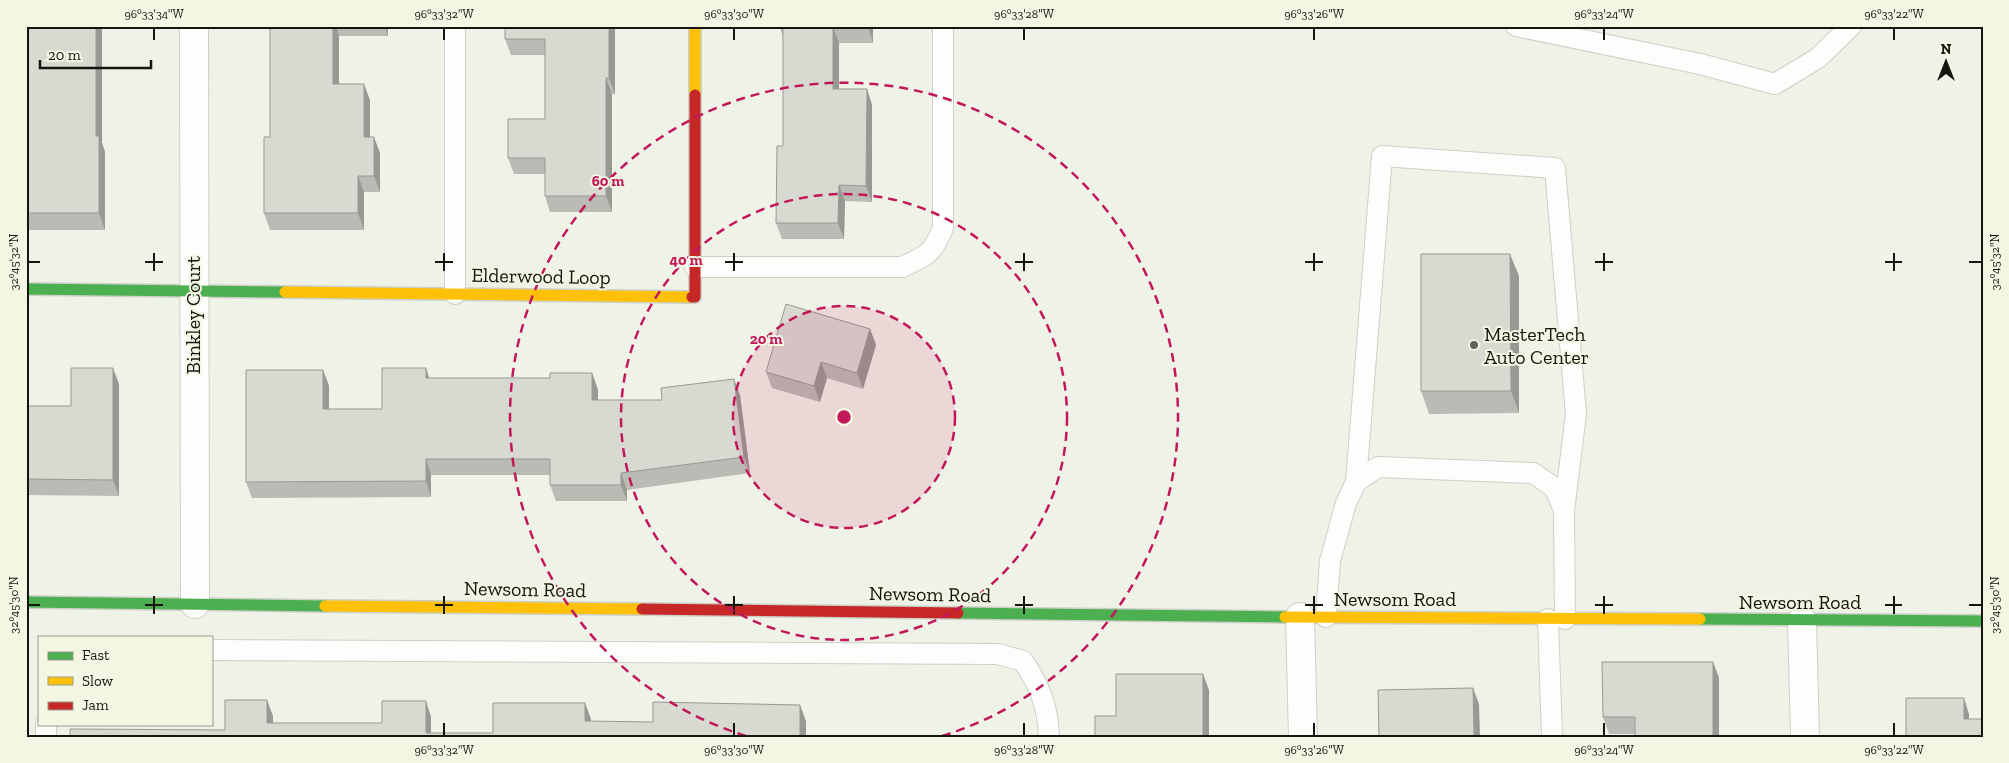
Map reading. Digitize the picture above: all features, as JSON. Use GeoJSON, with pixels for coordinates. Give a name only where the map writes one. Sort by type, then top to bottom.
{"type":"FeatureCollection","features":[{"type":"Feature","properties":{"kind":"street","name":"Binkley Court"},"geometry":{"type":"LineString","coordinates":[[194,26],[195,604]]}},
{"type":"Feature","properties":{"kind":"street","name":"Elderwood Loop"},"geometry":{"type":"LineString","coordinates":[[26,289],[695,297],[695,26]]}},
{"type":"Feature","properties":{"kind":"street","name":"Newsom Road"},"geometry":{"type":"LineString","coordinates":[[26,602],[1313,617],[1983,621]]}},
{"type":"Feature","properties":{"kind":"street"},"geometry":{"type":"LineString","coordinates":[[1303,737],[1313,617]]}},
{"type":"Feature","properties":{"kind":"street"},"geometry":{"type":"LineString","coordinates":[[1802,620],[1805,737]]}},
{"type":"Feature","properties":{"kind":"lane"},"geometry":{"type":"LineString","coordinates":[[456,26],[456,294]]}},
{"type":"Feature","properties":{"kind":"lane"},"geometry":{"type":"LineString","coordinates":[[695,267],[902,267],[936,248],[943,228],[943,26]]}},
{"type":"Feature","properties":{"kind":"lane"},"geometry":{"type":"LineString","coordinates":[[1516,26],[1700,64],[1775,84],[1818,58],[1851,26]]}},
{"type":"Feature","properties":{"kind":"lane"},"geometry":{"type":"LineString","coordinates":[[1313,617],[1346,503],[1356,482],[1382,156],[1555,168],[1576,414],[1564,511],[1552,737]]}},
{"type":"Feature","properties":{"kind":"lane"},"geometry":{"type":"LineString","coordinates":[[1356,482],[1378,467],[1533,473],[1555,488],[1564,511]]}},
{"type":"Feature","properties":{"kind":"lane"},"geometry":{"type":"LineString","coordinates":[[212,650],[998,654],[1023,661],[1038,684],[1048,714],[1049,737]]}},
{"type":"Feature","properties":{"kind":"building"},"geometry":{"type":"Polygon","coordinates":[[[26,26],[96,26],[96,136],[99,136],[99,213],[26,213],[26,26]]]}},
{"type":"Feature","properties":{"kind":"building"},"geometry":{"type":"Polygon","coordinates":[[[270,26],[333,26],[333,84],[364,84],[364,137],[374,137],[374,176],[358,176],[358,213],[264,213],[264,137],[270,137],[270,26]]]}},
{"type":"Feature","properties":{"kind":"building"},"geometry":{"type":"Polygon","coordinates":[[[505,26],[609,26],[609,78],[606,78],[606,196],[545,196],[545,158],[508,158],[508,119],[545,119],[545,39],[505,39],[505,26]]]}},
{"type":"Feature","properties":{"kind":"building"},"geometry":{"type":"Polygon","coordinates":[[[779,26],[868,26],[833,27],[833,89],[867,89],[866,186],[839,185],[838,223],[776,223],[777,146],[783,146],[783,27],[779,26]]]}},
{"type":"Feature","properties":{"kind":"building","name":"MasterTech Auto Center"},"geometry":{"type":"Polygon","coordinates":[[[1421,254],[1510,254],[1511,391],[1421,391],[1421,254]]]}},
{"type":"Feature","properties":{"kind":"building"},"geometry":{"type":"Polygon","coordinates":[[[786,304],[870,329],[857,373],[821,362],[814,386],[766,372],[786,304]]]}},
{"type":"Feature","properties":{"kind":"building"},"geometry":{"type":"Polygon","coordinates":[[[71,368],[113,368],[113,480],[26,479],[26,406],[71,406],[71,368]]]}},
{"type":"Feature","properties":{"kind":"building"},"geometry":{"type":"Polygon","coordinates":[[[382,368],[426,368],[426,378],[550,378],[550,373],[592,373],[592,400],[662,400],[661,388],[734,379],[744,457],[621,473],[621,485],[550,485],[550,459],[426,459],[426,481],[246,482],[246,370],[323,370],[323,409],[382,409],[382,368]]]}},
{"type":"Feature","properties":{"kind":"building"},"geometry":{"type":"Polygon","coordinates":[[[1602,662],[1713,662],[1713,737],[1635,737],[1635,717],[1603,717],[1602,662]]]}},
{"type":"Feature","properties":{"kind":"building"},"geometry":{"type":"Polygon","coordinates":[[[1116,674],[1203,674],[1203,737],[1095,737],[1095,716],[1116,716],[1116,674]]]}},
{"type":"Feature","properties":{"kind":"building"},"geometry":{"type":"Polygon","coordinates":[[[1473,688],[1474,737],[1379,737],[1378,690],[1473,688]]]}},
{"type":"Feature","properties":{"kind":"building"},"geometry":{"type":"Polygon","coordinates":[[[1906,698],[1964,698],[1964,719],[1983,719],[1983,737],[1906,737],[1906,698]]]}},
{"type":"Feature","properties":{"kind":"building"},"geometry":{"type":"Polygon","coordinates":[[[225,700],[267,700],[267,723],[382,723],[382,701],[426,701],[426,733],[493,733],[493,703],[585,703],[585,721],[653,722],[653,702],[800,705],[800,737],[70,737],[70,729],[225,730],[225,700]]]}},
{"type":"Feature","properties":{"kind":"traffic: fast"},"geometry":{"type":"LineString","coordinates":[[26,289],[285,292]]}},
{"type":"Feature","properties":{"kind":"traffic: fast"},"geometry":{"type":"LineString","coordinates":[[26,602],[325,606]]}},
{"type":"Feature","properties":{"kind":"traffic: fast"},"geometry":{"type":"LineString","coordinates":[[958,613],[1285,617]]}},
{"type":"Feature","properties":{"kind":"traffic: fast"},"geometry":{"type":"LineString","coordinates":[[1700,619],[1983,621]]}},
{"type":"Feature","properties":{"kind":"traffic: slow"},"geometry":{"type":"LineString","coordinates":[[695,26],[695,95]]}},
{"type":"Feature","properties":{"kind":"traffic: slow"},"geometry":{"type":"LineString","coordinates":[[285,292],[692,297]]}},
{"type":"Feature","properties":{"kind":"traffic: slow"},"geometry":{"type":"LineString","coordinates":[[325,606],[642,609]]}},
{"type":"Feature","properties":{"kind":"traffic: slow"},"geometry":{"type":"LineString","coordinates":[[1285,617],[1700,619]]}},
{"type":"Feature","properties":{"kind":"traffic: jam"},"geometry":{"type":"LineString","coordinates":[[692,297],[695,297],[695,95]]}},
{"type":"Feature","properties":{"kind":"traffic: jam"},"geometry":{"type":"LineString","coordinates":[[642,609],[958,613]]}},
{"type":"Feature","properties":{"kind":"place","name":"MasterTech Auto Center"},"geometry":{"type":"Point","coordinates":[1474,345]}}]}
